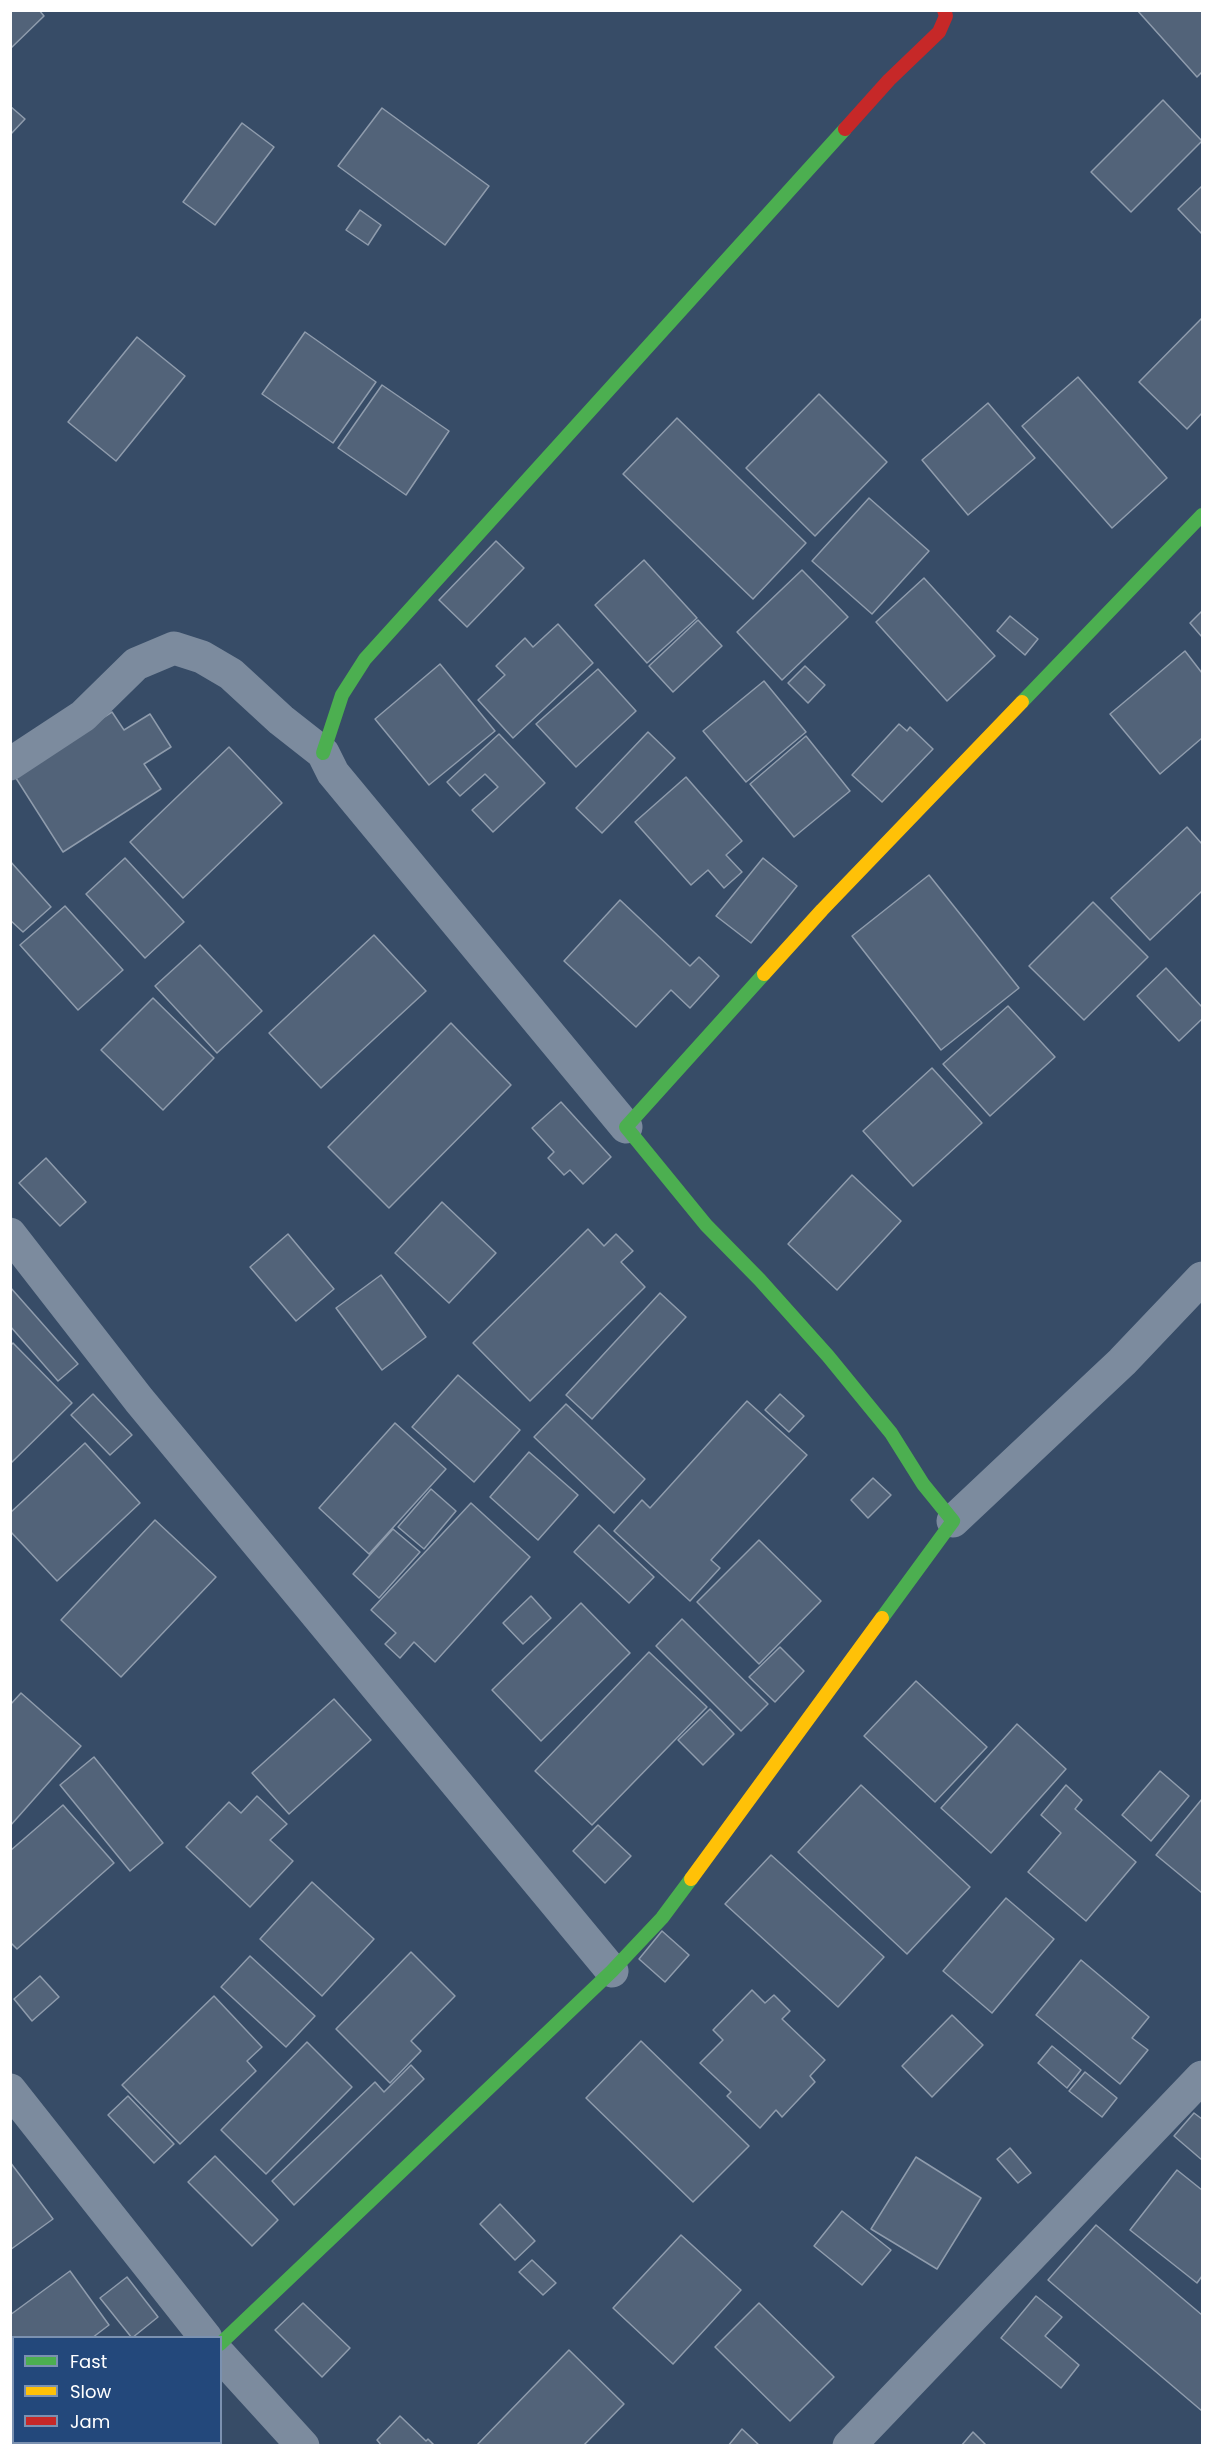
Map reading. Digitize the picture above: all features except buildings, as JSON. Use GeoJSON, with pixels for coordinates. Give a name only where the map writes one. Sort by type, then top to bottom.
{"type":"FeatureCollection","features":[{"type":"Feature","properties":{"kind":"street"},"geometry":{"type":"LineString","coordinates":[[323,753],[342,695],[366,658],[890,80],[939,32],[946,16],[944,10]]}},
{"type":"Feature","properties":{"kind":"street"},"geometry":{"type":"LineString","coordinates":[[626,1126],[822,910],[1203,515]]}},
{"type":"Feature","properties":{"kind":"street"},"geometry":{"type":"LineString","coordinates":[[10,764],[83,716],[136,664],[174,648],[202,657],[231,674],[281,720],[323,753],[333,773],[706,1225],[760,1280],[828,1356],[891,1433],[923,1484],[953,1521]]}},
{"type":"Feature","properties":{"kind":"street"},"geometry":{"type":"LineString","coordinates":[[10,1234],[139,1400],[612,1971]]}},
{"type":"Feature","properties":{"kind":"street"},"geometry":{"type":"LineString","coordinates":[[222,2342],[612,1971],[662,1918],[953,1521],[1122,1362],[1203,1278]]}},
{"type":"Feature","properties":{"kind":"street"},"geometry":{"type":"LineString","coordinates":[[849,2445],[1203,2077]]}},
{"type":"Feature","properties":{"kind":"street"},"geometry":{"type":"LineString","coordinates":[[10,2090],[205,2336]]}},
{"type":"Feature","properties":{"kind":"street"},"geometry":{"type":"LineString","coordinates":[[222,2357],[303,2445]]}},
{"type":"Feature","properties":{"kind":"traffic: fast"},"geometry":{"type":"LineString","coordinates":[[323,753],[342,695],[365,659],[845,129]]}},
{"type":"Feature","properties":{"kind":"traffic: fast"},"geometry":{"type":"LineString","coordinates":[[1022,702],[1202,515]]}},
{"type":"Feature","properties":{"kind":"traffic: fast"},"geometry":{"type":"LineString","coordinates":[[764,974],[626,1127],[706,1225],[760,1280],[828,1356],[891,1433],[923,1484],[953,1521],[882,1618]]}},
{"type":"Feature","properties":{"kind":"traffic: fast"},"geometry":{"type":"LineString","coordinates":[[222,2342],[612,1971],[662,1918],[691,1879]]}},
{"type":"Feature","properties":{"kind":"traffic: slow"},"geometry":{"type":"LineString","coordinates":[[764,974],[822,910],[1022,702]]}},
{"type":"Feature","properties":{"kind":"traffic: slow"},"geometry":{"type":"LineString","coordinates":[[691,1879],[882,1618]]}},
{"type":"Feature","properties":{"kind":"traffic: jam"},"geometry":{"type":"LineString","coordinates":[[845,129],[889,80],[939,32],[946,16],[944,10]]}}]}
